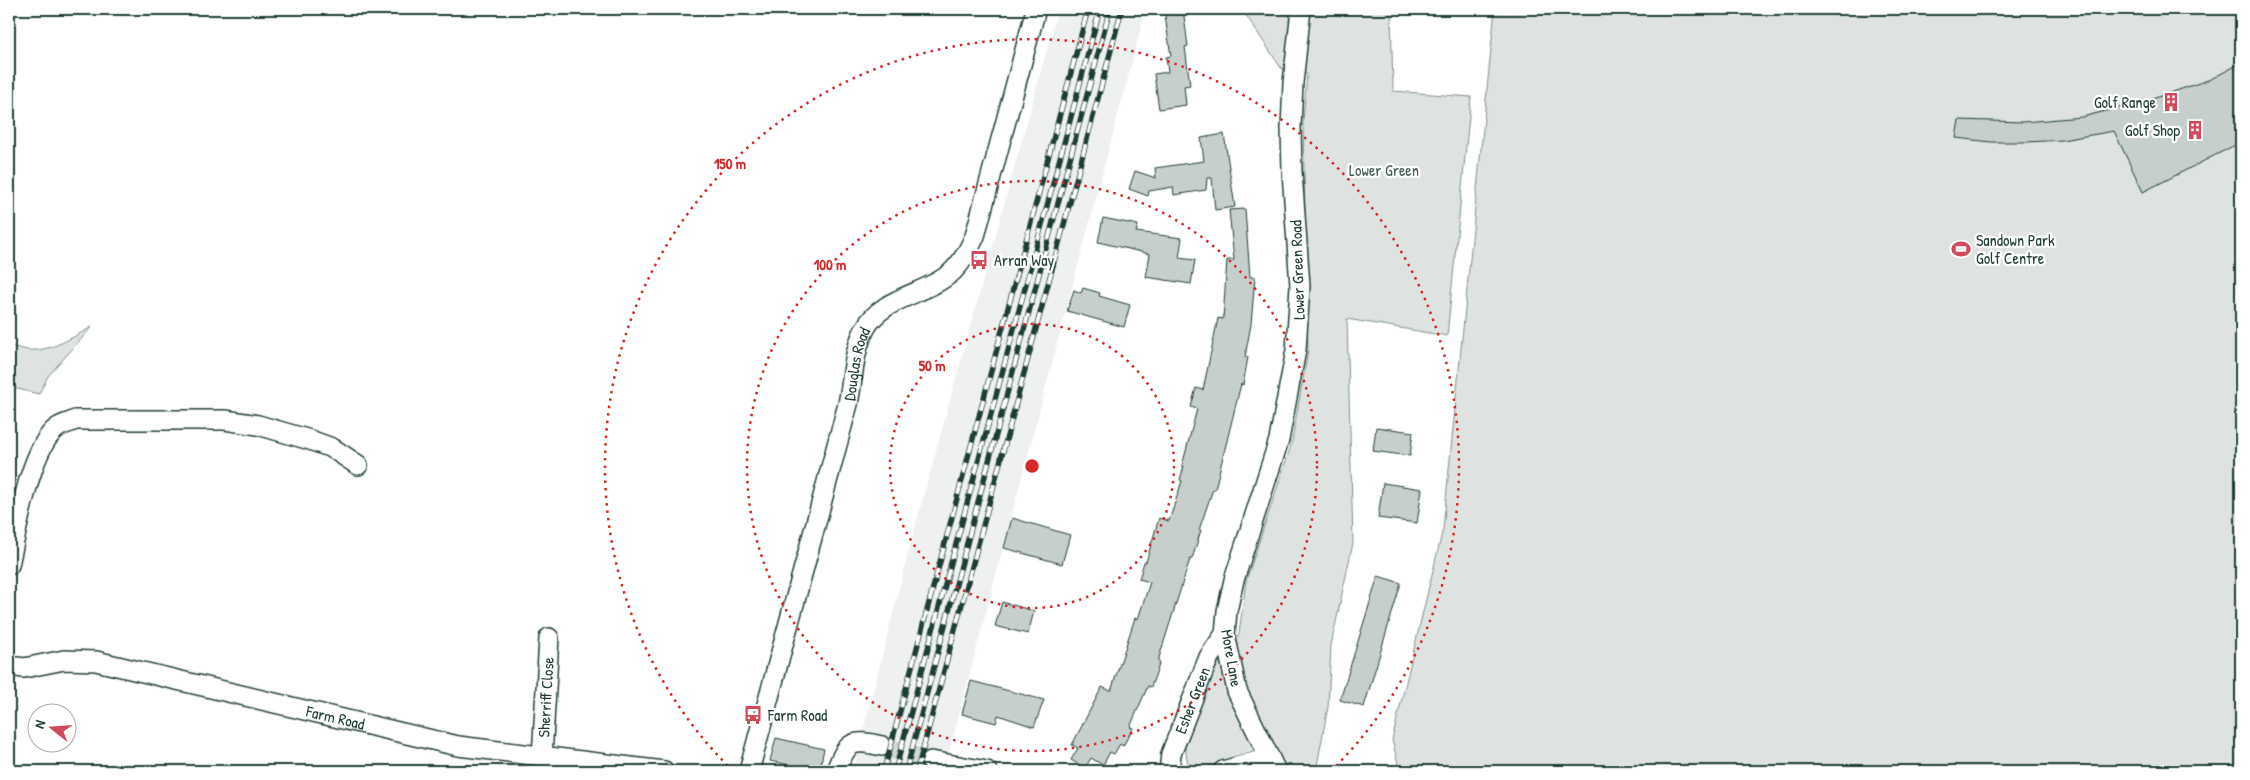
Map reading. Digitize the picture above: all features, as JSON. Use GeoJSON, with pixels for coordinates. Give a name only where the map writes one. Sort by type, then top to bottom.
{"type":"FeatureCollection","features":[{"type":"Feature","properties":{"kind":"street","name":"Douglas Road"},"geometry":{"type":"LineString","coordinates":[[749,771],[848,404],[857,350],[865,329],[877,314],[892,304],[934,284],[952,272],[965,257],[975,236],[1036,9]]}},
{"type":"Feature","properties":{"kind":"street","name":"Lower Green Road"},"geometry":{"type":"LineString","coordinates":[[1253,525],[1278,440],[1297,341],[1300,286],[1292,172],[1291,128],[1293,83],[1301,9]]}},
{"type":"Feature","properties":{"kind":"street"},"geometry":{"type":"LineString","coordinates":[[9,564],[34,464],[43,444],[57,428],[75,420],[225,420],[258,425],[324,445],[358,465]]}},
{"type":"Feature","properties":{"kind":"street","name":"More Lane"},"geometry":{"type":"LineString","coordinates":[[1223,771],[1272,765],[1237,691],[1225,634],[1226,611],[1234,580],[1253,525]]}},
{"type":"Feature","properties":{"kind":"street","name":"Esher Green"},"geometry":{"type":"LineString","coordinates":[[1170,771],[1171,754],[1209,657],[1225,634]]}},
{"type":"Feature","properties":{"kind":"street","name":"Sherriff Close"},"geometry":{"type":"LineString","coordinates":[[542,757],[549,638]]}},
{"type":"Feature","properties":{"kind":"street","name":"Farm Road"},"geometry":{"type":"LineString","coordinates":[[9,666],[24,668],[64,660],[96,661],[458,746],[664,771]]}},
{"type":"Feature","properties":{"kind":"street"},"geometry":{"type":"LineString","coordinates":[[836,771],[847,747],[855,742],[862,741],[882,746]]}},
{"type":"Feature","properties":{"kind":"street"},"geometry":{"type":"LineString","coordinates":[[931,761],[987,771]]}},
{"type":"Feature","properties":{"kind":"shaded area"},"geometry":{"type":"Polygon","coordinates":[[[1058,9],[1146,9],[944,771],[853,771],[912,538],[1058,9]]]}},
{"type":"Feature","properties":{"kind":"green space","name":"Lower Green"},"geometry":{"type":"Polygon","coordinates":[[[1242,9],[1391,9],[1393,91],[1471,97],[1447,336],[1347,319],[1353,543],[1331,645],[1328,707],[1316,771],[1189,771],[1185,747],[1215,669],[1239,634],[1246,581],[1291,446],[1308,351],[1303,122],[1307,74],[1281,68],[1242,9]]]}},
{"type":"Feature","properties":{"kind":"green space","name":"Sandown Park Golf Centre"},"geometry":{"type":"Polygon","coordinates":[[[1495,9],[2241,9],[2241,771],[1400,771],[1392,740],[1443,529],[1495,9]]]}},
{"type":"Feature","properties":{"kind":"green space"},"geometry":{"type":"Polygon","coordinates":[[[92,327],[48,376],[39,394],[9,387],[9,344],[31,350],[52,347],[92,327]]]}},
{"type":"Feature","properties":{"kind":"building"},"geometry":{"type":"Polygon","coordinates":[[[1164,9],[1183,9],[1188,46],[1185,47],[1190,85],[1184,86],[1186,105],[1159,109],[1154,74],[1168,72],[1166,57],[1171,56],[1164,9]]]}},
{"type":"Feature","properties":{"kind":"building"},"geometry":{"type":"Polygon","coordinates":[[[2241,63],[2241,142],[2143,192],[2114,131],[2062,140],[2027,142],[1991,142],[1956,138],[1959,120],[2023,122],[2082,117],[2149,100],[2211,79],[2241,63]]]}},
{"type":"Feature","properties":{"kind":"building"},"geometry":{"type":"Polygon","coordinates":[[[1224,134],[1235,207],[1215,210],[1212,178],[1207,178],[1206,190],[1174,195],[1173,187],[1149,191],[1148,196],[1129,189],[1135,171],[1156,178],[1155,168],[1204,161],[1201,138],[1224,134]]]}},
{"type":"Feature","properties":{"kind":"building"},"geometry":{"type":"Polygon","coordinates":[[[1245,209],[1250,277],[1255,277],[1251,324],[1245,357],[1248,357],[1243,385],[1241,384],[1215,489],[1213,489],[1199,530],[1201,530],[1158,661],[1160,662],[1151,687],[1148,686],[1130,727],[1133,728],[1123,746],[1120,744],[1114,754],[1110,752],[1103,765],[1091,758],[1085,768],[1071,760],[1078,748],[1072,745],[1102,687],[1111,691],[1135,618],[1138,619],[1150,582],[1139,579],[1159,518],[1169,521],[1182,481],[1180,480],[1184,466],[1182,466],[1197,409],[1191,407],[1196,388],[1203,390],[1218,318],[1223,319],[1227,260],[1234,260],[1229,210],[1245,209]]]}},
{"type":"Feature","properties":{"kind":"building"},"geometry":{"type":"Polygon","coordinates":[[[1103,218],[1138,225],[1136,232],[1182,238],[1179,258],[1195,260],[1191,284],[1146,277],[1150,254],[1098,242],[1103,218]]]}},
{"type":"Feature","properties":{"kind":"building"},"geometry":{"type":"Polygon","coordinates":[[[1083,288],[1100,293],[1099,296],[1130,305],[1124,327],[1067,311],[1074,290],[1081,293],[1083,288]]]}},
{"type":"Feature","properties":{"kind":"building"},"geometry":{"type":"Polygon","coordinates":[[[1376,427],[1413,432],[1410,456],[1373,451],[1376,427]]]}},
{"type":"Feature","properties":{"kind":"building"},"geometry":{"type":"Polygon","coordinates":[[[1383,483],[1422,489],[1417,523],[1378,518],[1383,483]]]}},
{"type":"Feature","properties":{"kind":"building"},"geometry":{"type":"Polygon","coordinates":[[[1012,518],[1070,535],[1062,564],[1004,548],[1012,518]]]}},
{"type":"Feature","properties":{"kind":"building"},"geometry":{"type":"Polygon","coordinates":[[[1378,576],[1401,583],[1364,707],[1340,700],[1378,576]]]}},
{"type":"Feature","properties":{"kind":"building"},"geometry":{"type":"Polygon","coordinates":[[[1002,602],[1034,611],[1028,634],[995,626],[1002,602]]]}},
{"type":"Feature","properties":{"kind":"building"},"geometry":{"type":"Polygon","coordinates":[[[971,681],[1044,700],[1034,727],[998,715],[996,723],[962,714],[971,681]]]}},
{"type":"Feature","properties":{"kind":"building"},"geometry":{"type":"Polygon","coordinates":[[[776,738],[824,749],[819,771],[770,761],[776,738]]]}},
{"type":"Feature","properties":{"kind":"tunnel"},"geometry":{"type":"LineString","coordinates":[[882,746],[931,761]]}},
{"type":"Feature","properties":{"kind":"railway"},"geometry":{"type":"LineString","coordinates":[[884,771],[1088,9]]}},
{"type":"Feature","properties":{"kind":"railway"},"geometry":{"type":"LineString","coordinates":[[895,771],[1100,9]]}},
{"type":"Feature","properties":{"kind":"railway"},"geometry":{"type":"LineString","coordinates":[[906,771],[1110,9]]}},
{"type":"Feature","properties":{"kind":"railway"},"geometry":{"type":"LineString","coordinates":[[917,771],[1122,9]]}},
{"type":"Feature","properties":{"kind":"place","name":"Golf Range"},"geometry":{"type":"Point","coordinates":[2171,102]}},
{"type":"Feature","properties":{"kind":"place","name":"Golf Shop"},"geometry":{"type":"Point","coordinates":[2195,130]}},
{"type":"Feature","properties":{"kind":"place","name":"Sandown Park Golf Centre"},"geometry":{"type":"Point","coordinates":[1961,249]}},
{"type":"Feature","properties":{"kind":"place","name":"Arran Way"},"geometry":{"type":"Point","coordinates":[979,260]}},
{"type":"Feature","properties":{"kind":"place","name":"Farm Road"},"geometry":{"type":"Point","coordinates":[753,715]}}]}
